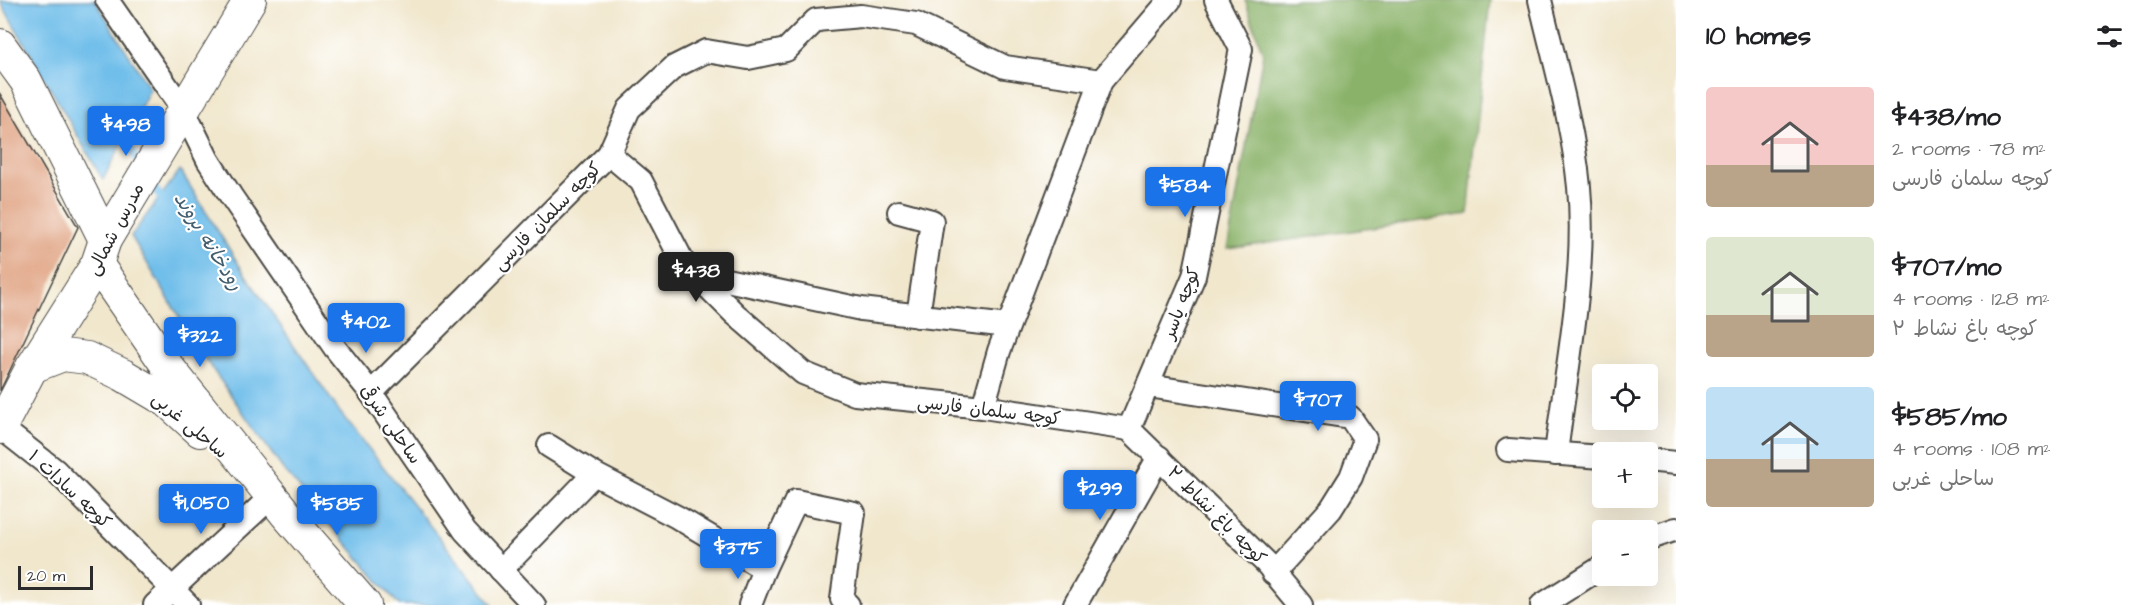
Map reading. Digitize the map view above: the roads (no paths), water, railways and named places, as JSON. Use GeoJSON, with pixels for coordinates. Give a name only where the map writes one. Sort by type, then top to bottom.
{"type":"FeatureCollection","features":[{"type":"Feature","properties":{"kind":"main road","name":"مدرس شمالی"},"geometry":{"type":"LineString","coordinates":[[0,427],[122,212],[250,0]]}},
{"type":"Feature","properties":{"kind":"main road","name":"ساحلی غربی"},"geometry":{"type":"LineString","coordinates":[[0,45],[26,81],[101,252],[168,367],[286,514],[365,605]]}},
{"type":"Feature","properties":{"kind":"main road","name":"ساحلی غربی"},"geometry":{"type":"LineString","coordinates":[[32,367],[63,355],[87,358],[123,375],[167,402],[273,495]]}},
{"type":"Feature","properties":{"kind":"street","name":"ساحلی شرقی"},"geometry":{"type":"LineString","coordinates":[[107,0],[179,119],[335,348],[371,393],[465,531],[534,605]]}},
{"type":"Feature","properties":{"kind":"street"},"geometry":{"type":"LineString","coordinates":[[983,407],[1008,327],[1101,81],[1170,0]]}},
{"type":"Feature","properties":{"kind":"street","name":"کوچه یاسر"},"geometry":{"type":"LineString","coordinates":[[1129,429],[1194,276],[1241,49],[1216,0]]}},
{"type":"Feature","properties":{"kind":"street"},"geometry":{"type":"LineString","coordinates":[[1540,0],[1566,112],[1579,187],[1578,268],[1556,454]]}},
{"type":"Feature","properties":{"kind":"street"},"geometry":{"type":"LineString","coordinates":[[609,154],[629,109],[674,67],[706,51],[748,58],[786,50],[816,20],[861,16],[916,24],[1005,67],[1101,81]]}},
{"type":"Feature","properties":{"kind":"street","name":"کوچه سلمان فارسی"},"geometry":{"type":"LineString","coordinates":[[371,393],[609,154],[641,181],[683,262],[735,314],[803,373],[855,394],[983,407],[1129,429]]}},
{"type":"Feature","properties":{"kind":"street"},"geometry":{"type":"LineString","coordinates":[[899,212],[932,221],[918,316]]}},
{"type":"Feature","properties":{"kind":"street"},"geometry":{"type":"LineString","coordinates":[[694,273],[861,309],[1008,327]]}},
{"type":"Feature","properties":{"kind":"street"},"geometry":{"type":"LineString","coordinates":[[1148,386],[1350,417],[1365,439],[1351,477],[1331,509],[1273,573]]}},
{"type":"Feature","properties":{"kind":"street","name":"کوچه سادات ۱"},"geometry":{"type":"LineString","coordinates":[[0,427],[57,471],[181,597]]}},
{"type":"Feature","properties":{"kind":"street","name":"کوچه باغ نشاط ۲"},"geometry":{"type":"LineString","coordinates":[[1129,429],[1273,573],[1301,605]]}},
{"type":"Feature","properties":{"kind":"street"},"geometry":{"type":"LineString","coordinates":[[549,447],[594,474],[677,517],[764,569]]}},
{"type":"Feature","properties":{"kind":"street"},"geometry":{"type":"LineString","coordinates":[[1508,450],[1592,456]]}},
{"type":"Feature","properties":{"kind":"street"},"geometry":{"type":"LineString","coordinates":[[1075,605],[1159,457]]}},
{"type":"Feature","properties":{"kind":"street"},"geometry":{"type":"LineString","coordinates":[[1658,461],[1676,463]]}},
{"type":"Feature","properties":{"kind":"street"},"geometry":{"type":"LineString","coordinates":[[501,570],[594,474]]}},
{"type":"Feature","properties":{"kind":"street"},"geometry":{"type":"LineString","coordinates":[[155,605],[181,597],[273,495]]}},
{"type":"Feature","properties":{"kind":"street"},"geometry":{"type":"LineString","coordinates":[[750,605],[796,501],[854,513],[845,602]]}},
{"type":"Feature","properties":{"kind":"street"},"geometry":{"type":"LineString","coordinates":[[1658,534],[1676,529]]}},
{"type":"Feature","properties":{"kind":"street"},"geometry":{"type":"LineString","coordinates":[[1542,605],[1592,573]]}},
{"type":"Feature","properties":{"kind":"water"},"geometry":{"type":"Polygon","coordinates":[[[95,0],[150,89],[103,180],[0,1],[95,0]]]}},
{"type":"Feature","properties":{"kind":"water"},"geometry":{"type":"Polygon","coordinates":[[[180,170],[241,268],[339,411],[493,605],[399,605],[282,468],[197,347],[131,236],[180,170]]]}},
{"type":"Feature","properties":{"kind":"waterway","name":"رودخانه بروند"},"geometry":{"type":"LineString","coordinates":[[119,130],[141,165]]}},
{"type":"Feature","properties":{"kind":"waterway","name":"رودخانه بروند"},"geometry":{"type":"LineString","coordinates":[[150,181],[165,204]]}}]}
